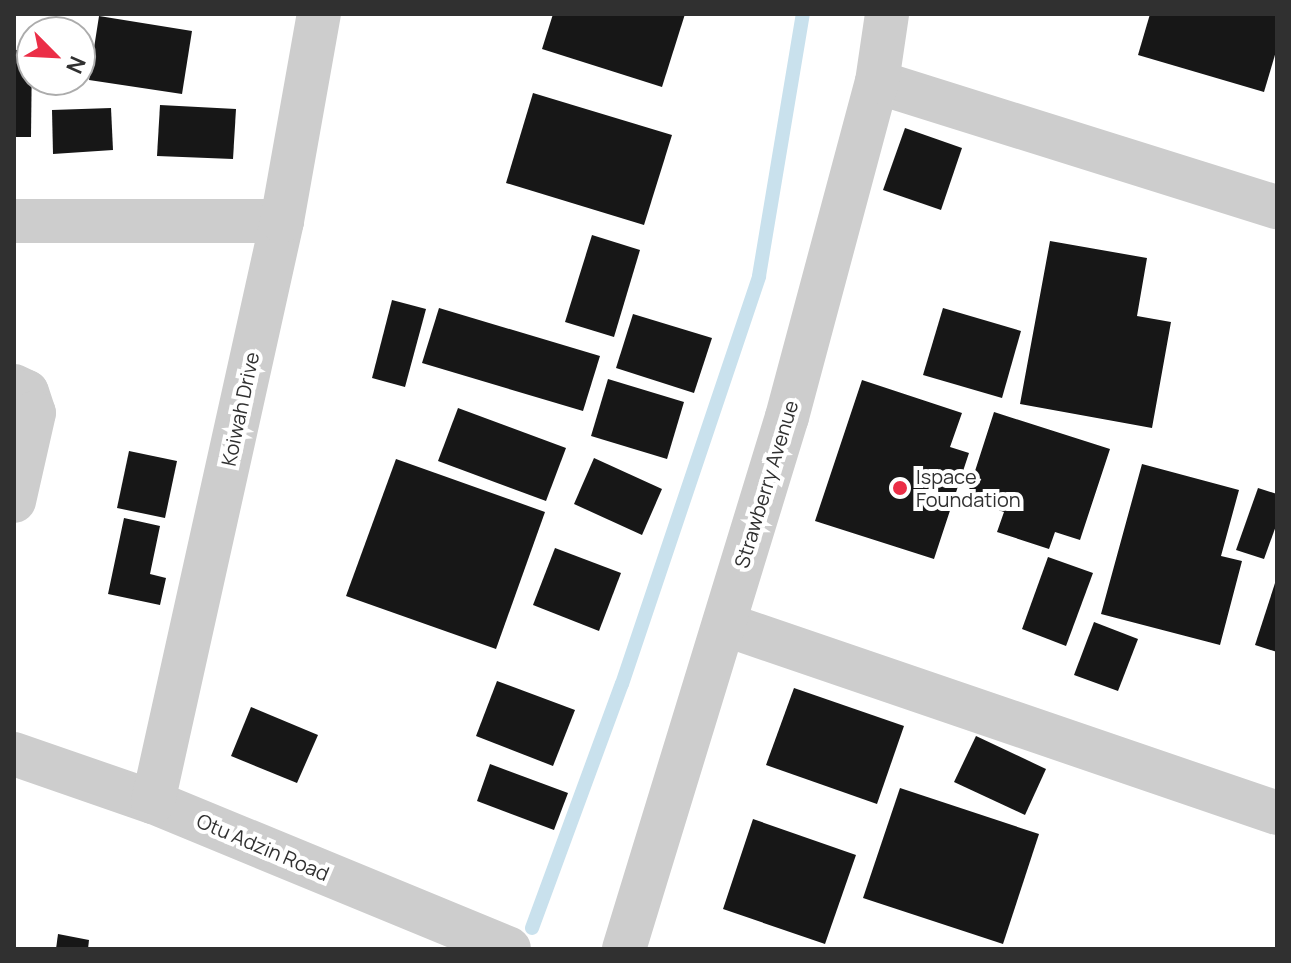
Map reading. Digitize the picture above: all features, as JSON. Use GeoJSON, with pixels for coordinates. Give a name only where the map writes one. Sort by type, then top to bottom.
{"type":"FeatureCollection","features":[{"type":"Feature","properties":{"kind":"street","name":"Koiwah Drive"},"geometry":{"type":"LineString","coordinates":[[153,802],[282,221],[319,14]]}},
{"type":"Feature","properties":{"kind":"street","name":"Strawberry Avenue"},"geometry":{"type":"LineString","coordinates":[[624,949],[787,417],[877,82],[887,14]]}},
{"type":"Feature","properties":{"kind":"street"},"geometry":{"type":"LineString","coordinates":[[877,82],[1277,207]]}},
{"type":"Feature","properties":{"kind":"street"},"geometry":{"type":"LineString","coordinates":[[14,221],[282,221]]}},
{"type":"Feature","properties":{"kind":"street"},"geometry":{"type":"LineString","coordinates":[[14,386],[27,392],[34,413],[14,501]]}},
{"type":"Feature","properties":{"kind":"street"},"geometry":{"type":"LineString","coordinates":[[724,624],[1277,813]]}},
{"type":"Feature","properties":{"kind":"street","name":"Otu Adzin Road"},"geometry":{"type":"LineString","coordinates":[[14,754],[153,802],[509,949]]}},
{"type":"Feature","properties":{"kind":"building"},"geometry":{"type":"Polygon","coordinates":[[[553,14],[685,14],[662,87],[542,49],[553,14]]]}},
{"type":"Feature","properties":{"kind":"building"},"geometry":{"type":"Polygon","coordinates":[[[1150,14],[1277,14],[1277,48],[1264,92],[1138,55],[1150,14]]]}},
{"type":"Feature","properties":{"kind":"building"},"geometry":{"type":"Polygon","coordinates":[[[99,16],[192,31],[182,94],[96,81],[99,16]]]}},
{"type":"Feature","properties":{"kind":"building"},"geometry":{"type":"Polygon","coordinates":[[[16,50],[16,96],[31,96],[31,137],[14,137],[16,50]]]}},
{"type":"Feature","properties":{"kind":"building"},"geometry":{"type":"Polygon","coordinates":[[[533,93],[672,135],[644,225],[506,183],[533,93]]]}},
{"type":"Feature","properties":{"kind":"building"},"geometry":{"type":"Polygon","coordinates":[[[160,105],[236,109],[233,159],[157,156],[160,105]]]}},
{"type":"Feature","properties":{"kind":"building"},"geometry":{"type":"Polygon","coordinates":[[[111,108],[113,150],[53,154],[52,110],[111,108]]]}},
{"type":"Feature","properties":{"kind":"building"},"geometry":{"type":"Polygon","coordinates":[[[905,128],[962,148],[941,210],[883,190],[905,128]]]}},
{"type":"Feature","properties":{"kind":"building"},"geometry":{"type":"Polygon","coordinates":[[[592,235],[640,250],[614,337],[565,322],[592,235]]]}},
{"type":"Feature","properties":{"kind":"building"},"geometry":{"type":"Polygon","coordinates":[[[1050,241],[1147,258],[1137,316],[1171,322],[1152,428],[1020,404],[1050,241]]]}},
{"type":"Feature","properties":{"kind":"building"},"geometry":{"type":"Polygon","coordinates":[[[392,300],[426,309],[405,387],[372,378],[392,300]]]}},
{"type":"Feature","properties":{"kind":"building"},"geometry":{"type":"Polygon","coordinates":[[[439,308],[600,356],[583,411],[422,363],[439,308]]]}},
{"type":"Feature","properties":{"kind":"building"},"geometry":{"type":"Polygon","coordinates":[[[943,308],[1021,331],[1002,398],[923,375],[943,308]]]}},
{"type":"Feature","properties":{"kind":"building"},"geometry":{"type":"Polygon","coordinates":[[[633,314],[712,338],[694,393],[616,368],[633,314]]]}},
{"type":"Feature","properties":{"kind":"building"},"geometry":{"type":"Polygon","coordinates":[[[608,379],[684,402],[667,459],[591,436],[608,379]]]}},
{"type":"Feature","properties":{"kind":"building"},"geometry":{"type":"Polygon","coordinates":[[[862,380],[962,413],[950,447],[969,453],[934,559],[815,521],[862,380]]]}},
{"type":"Feature","properties":{"kind":"building"},"geometry":{"type":"Polygon","coordinates":[[[458,408],[566,448],[546,501],[438,461],[458,408]]]}},
{"type":"Feature","properties":{"kind":"building"},"geometry":{"type":"Polygon","coordinates":[[[994,412],[1110,449],[1080,540],[1055,532],[1049,549],[997,532],[1004,512],[966,499],[994,412]]]}},
{"type":"Feature","properties":{"kind":"building"},"geometry":{"type":"Polygon","coordinates":[[[129,451],[177,461],[165,518],[117,508],[129,451]]]}},
{"type":"Feature","properties":{"kind":"building"},"geometry":{"type":"Polygon","coordinates":[[[594,458],[662,489],[642,535],[574,504],[594,458]]]}},
{"type":"Feature","properties":{"kind":"building"},"geometry":{"type":"Polygon","coordinates":[[[396,459],[545,512],[496,649],[346,596],[396,459]]]}},
{"type":"Feature","properties":{"kind":"building"},"geometry":{"type":"Polygon","coordinates":[[[1142,464],[1239,490],[1221,556],[1242,561],[1220,645],[1101,614],[1142,464]]]}},
{"type":"Feature","properties":{"kind":"building"},"geometry":{"type":"Polygon","coordinates":[[[1258,488],[1277,494],[1277,523],[1264,559],[1236,550],[1258,488]]]}},
{"type":"Feature","properties":{"kind":"building"},"geometry":{"type":"Polygon","coordinates":[[[124,518],[160,526],[150,574],[166,578],[160,605],[108,594],[124,518]]]}},
{"type":"Feature","properties":{"kind":"building"},"geometry":{"type":"Polygon","coordinates":[[[555,548],[621,573],[599,631],[533,605],[555,548]]]}},
{"type":"Feature","properties":{"kind":"building"},"geometry":{"type":"Polygon","coordinates":[[[1048,557],[1093,573],[1066,646],[1022,629],[1048,557]]]}},
{"type":"Feature","properties":{"kind":"building"},"geometry":{"type":"Polygon","coordinates":[[[1277,581],[1277,652],[1255,645],[1277,581]]]}},
{"type":"Feature","properties":{"kind":"building"},"geometry":{"type":"Polygon","coordinates":[[[1094,622],[1138,639],[1118,691],[1074,675],[1094,622]]]}},
{"type":"Feature","properties":{"kind":"building"},"geometry":{"type":"Polygon","coordinates":[[[497,681],[575,710],[553,766],[476,736],[497,681]]]}},
{"type":"Feature","properties":{"kind":"building"},"geometry":{"type":"Polygon","coordinates":[[[794,688],[904,726],[877,804],[766,765],[794,688]]]}},
{"type":"Feature","properties":{"kind":"building"},"geometry":{"type":"Polygon","coordinates":[[[251,707],[318,735],[297,783],[231,756],[251,707]]]}},
{"type":"Feature","properties":{"kind":"building"},"geometry":{"type":"Polygon","coordinates":[[[976,736],[1046,769],[1025,815],[954,782],[976,736]]]}},
{"type":"Feature","properties":{"kind":"building"},"geometry":{"type":"Polygon","coordinates":[[[490,764],[568,793],[554,830],[477,801],[490,764]]]}},
{"type":"Feature","properties":{"kind":"building"},"geometry":{"type":"Polygon","coordinates":[[[900,788],[1039,834],[1003,944],[863,898],[900,788]]]}},
{"type":"Feature","properties":{"kind":"building"},"geometry":{"type":"Polygon","coordinates":[[[753,819],[856,855],[825,944],[723,909],[753,819]]]}},
{"type":"Feature","properties":{"kind":"building"},"geometry":{"type":"Polygon","coordinates":[[[58,934],[89,940],[88,949],[56,949],[58,934]]]}},
{"type":"Feature","properties":{"kind":"waterway"},"geometry":{"type":"LineString","coordinates":[[532,928],[622,684],[759,276],[803,14]]}},
{"type":"Feature","properties":{"kind":"place","name":"Ispace Foundation"},"geometry":{"type":"Point","coordinates":[900,488]}}]}
